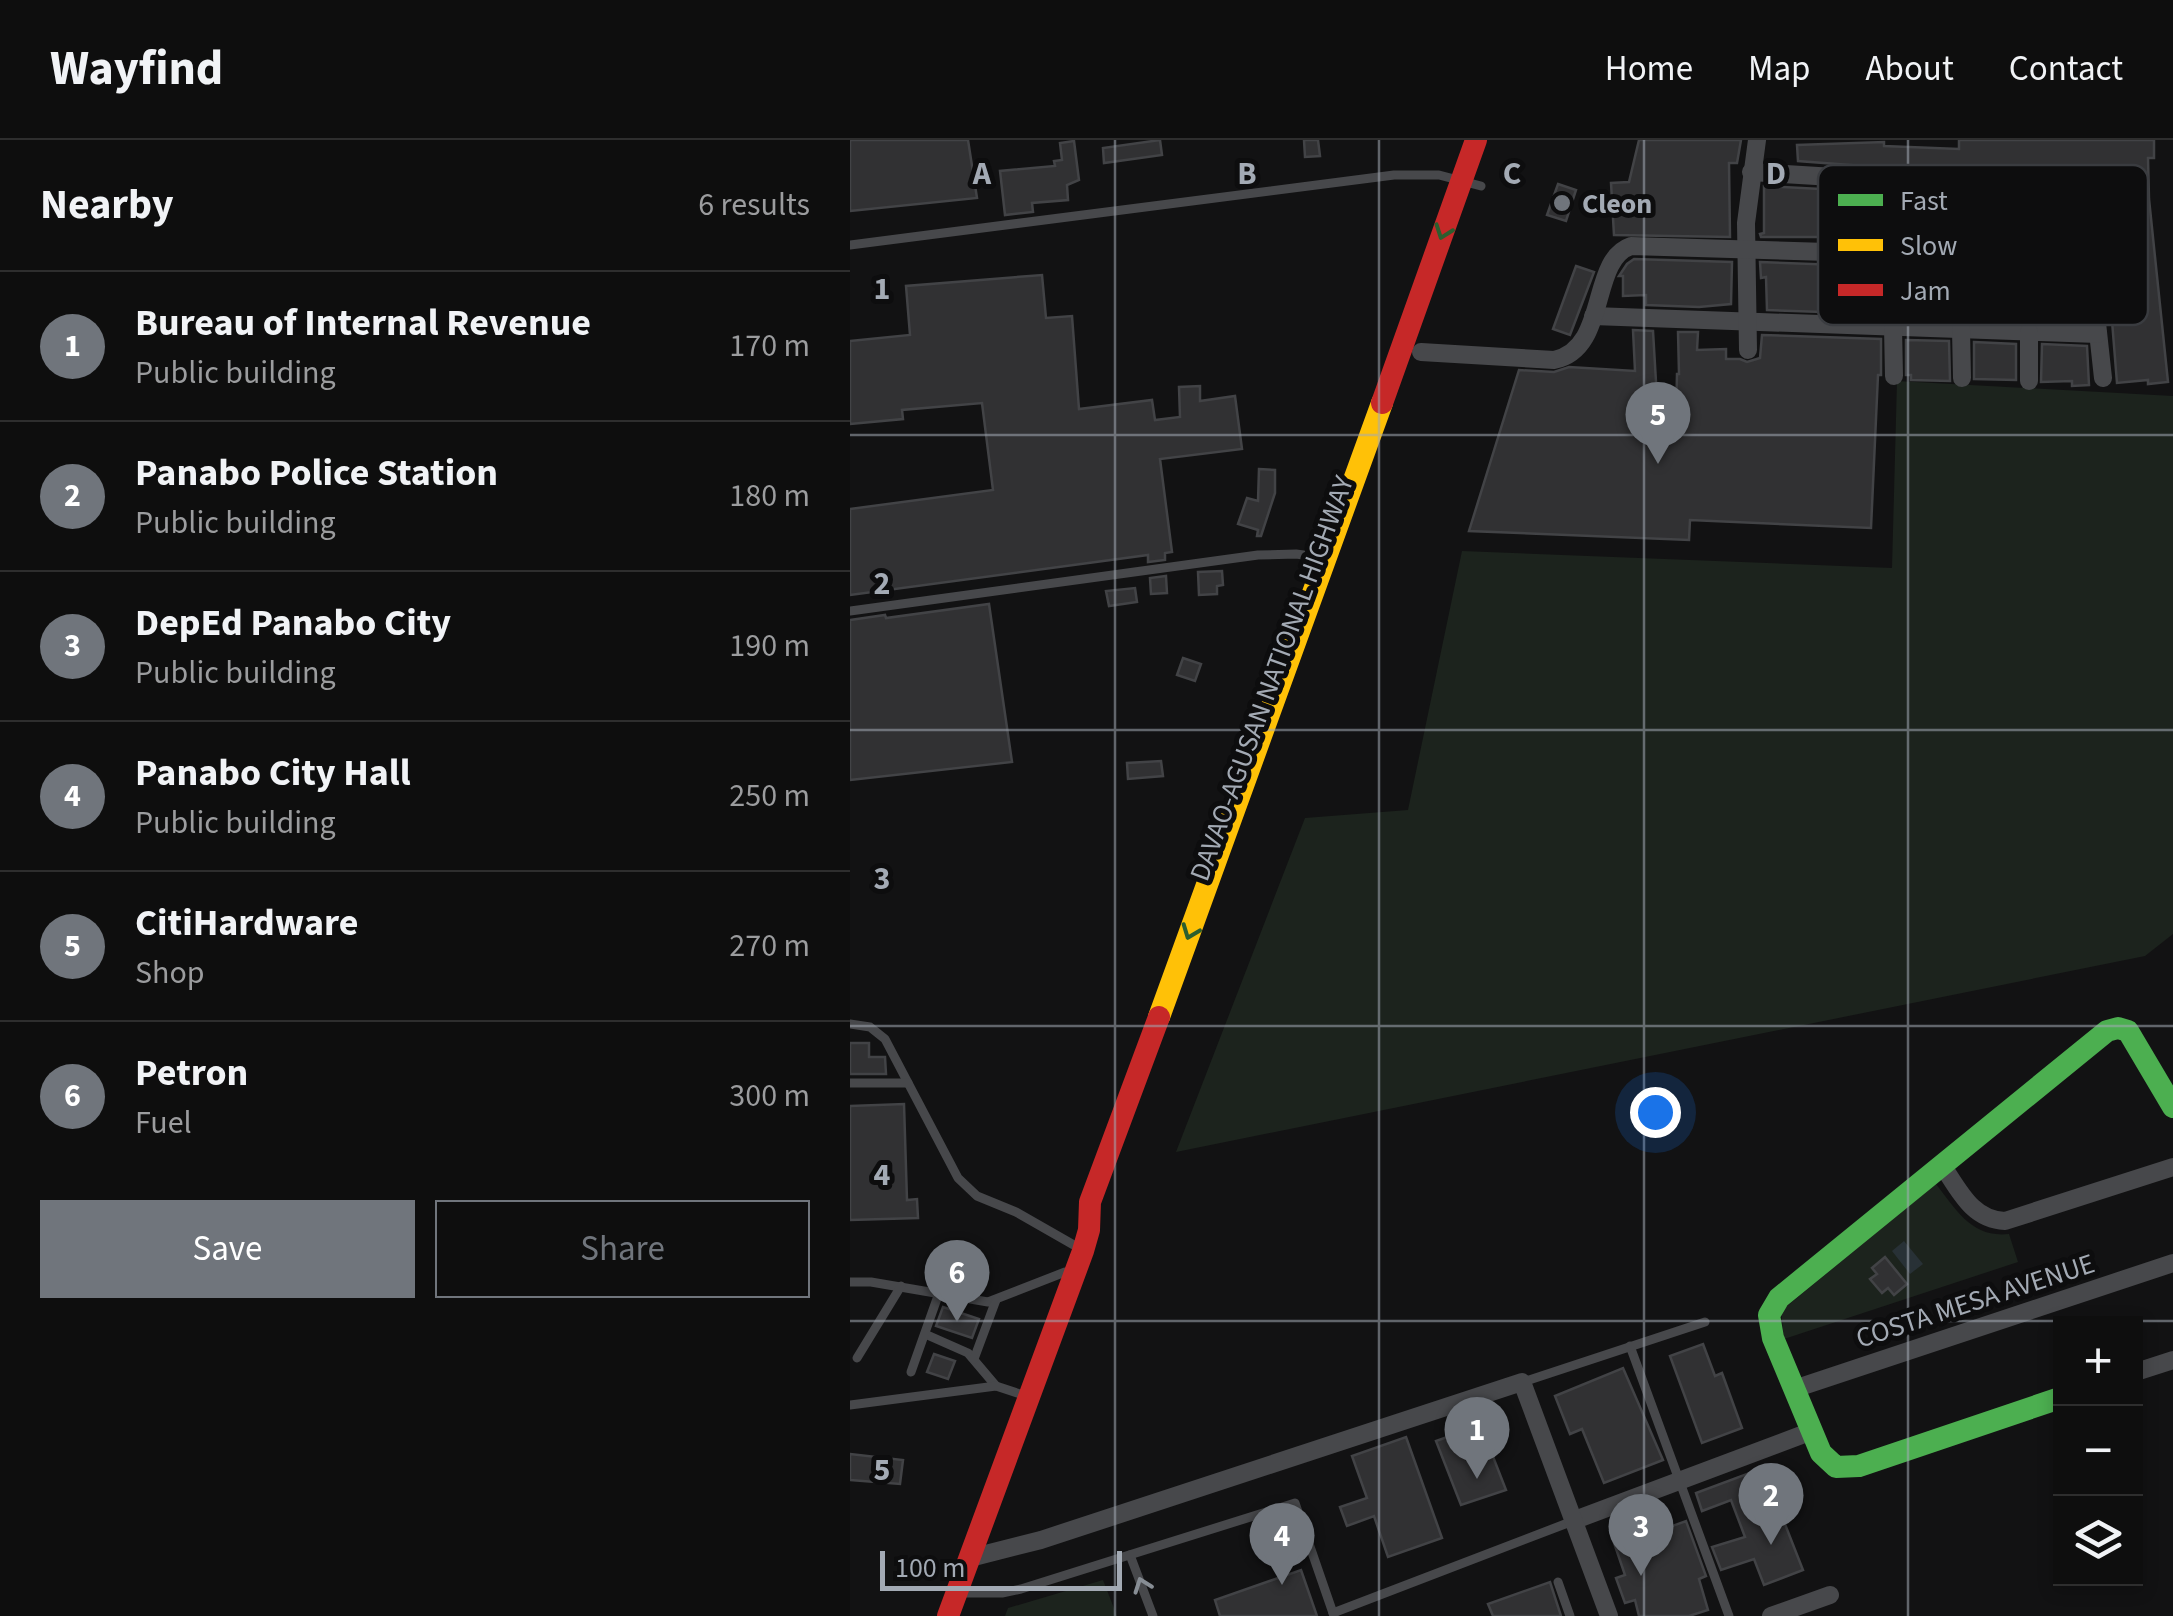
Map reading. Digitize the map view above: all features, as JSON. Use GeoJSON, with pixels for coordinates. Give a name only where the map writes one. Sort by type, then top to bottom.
{"type":"FeatureCollection","features":[{"type":"Feature","properties":{"kind":"main road","name":"DAVAO-AGUSAN NATIONAL HIGHWAY"},"geometry":{"type":"LineString","coordinates":[[1335,562],[1421,352],[1472,183],[1476,140]]}},
{"type":"Feature","properties":{"kind":"main road","name":"DAVAO-AGUSAN NATIONAL HIGHWAY"},"geometry":{"type":"LineString","coordinates":[[948,1616],[1083,1249],[1090,1202],[1259,776],[1472,183],[1499,140]]}},
{"type":"Feature","properties":{"kind":"main road"},"geometry":{"type":"LineString","coordinates":[[2053,1400],[1847,1468],[1836,1467],[1827,1461],[1812,1431],[1772,1338],[1772,1305],[2096,1039],[2118,1028],[2135,1039],[2173,1107]]}},
{"type":"Feature","properties":{"kind":"street"},"geometry":{"type":"LineString","coordinates":[[1748,350],[1746,248],[1750,172],[1757,140]]}},
{"type":"Feature","properties":{"kind":"street"},"geometry":{"type":"LineString","coordinates":[[1750,172],[1818,176]]}},
{"type":"Feature","properties":{"kind":"street"},"geometry":{"type":"LineString","coordinates":[[1421,352],[1554,360],[1575,352],[1622,248],[1644,245],[1818,251]]}},
{"type":"Feature","properties":{"kind":"street"},"geometry":{"type":"LineString","coordinates":[[1594,316],[1818,324]]}},
{"type":"Feature","properties":{"kind":"street"},"geometry":{"type":"LineString","coordinates":[[1835,325],[2098,334]]}},
{"type":"Feature","properties":{"kind":"street"},"geometry":{"type":"LineString","coordinates":[[2097,325],[2103,378]]}},
{"type":"Feature","properties":{"kind":"street"},"geometry":{"type":"LineString","coordinates":[[1893,327],[1894,376]]}},
{"type":"Feature","properties":{"kind":"street"},"geometry":{"type":"LineString","coordinates":[[1961,329],[1962,378]]}},
{"type":"Feature","properties":{"kind":"street"},"geometry":{"type":"LineString","coordinates":[[2029,332],[2029,380]]}},
{"type":"Feature","properties":{"kind":"street"},"geometry":{"type":"LineString","coordinates":[[1942,1165],[1979,1215],[1992,1221],[2005,1221],[2173,1167]]}},
{"type":"Feature","properties":{"kind":"street","name":"COSTA MESA AVENUE"},"geometry":{"type":"LineString","coordinates":[[1794,1389],[2173,1262]]}},
{"type":"Feature","properties":{"kind":"street"},"geometry":{"type":"LineString","coordinates":[[2143,1370],[2173,1360]]}},
{"type":"Feature","properties":{"kind":"street"},"geometry":{"type":"LineString","coordinates":[[970,1558],[1042,1540],[1522,1382],[1610,1616]]}},
{"type":"Feature","properties":{"kind":"street"},"geometry":{"type":"LineString","coordinates":[[1575,1520],[1812,1431]]}},
{"type":"Feature","properties":{"kind":"street"},"geometry":{"type":"LineString","coordinates":[[1771,1616],[1830,1595]]}},
{"type":"Feature","properties":{"kind":"lane"},"geometry":{"type":"LineString","coordinates":[[850,245],[1394,176],[1420,174],[1472,183]]}},
{"type":"Feature","properties":{"kind":"lane"},"geometry":{"type":"LineString","coordinates":[[850,611],[1258,555],[1296,554],[1335,562]]}},
{"type":"Feature","properties":{"kind":"lane"},"geometry":{"type":"LineString","coordinates":[[850,1024],[870,1027],[885,1039],[945,1156],[965,1186],[977,1196],[1016,1212],[1083,1249]]}},
{"type":"Feature","properties":{"kind":"lane"},"geometry":{"type":"LineString","coordinates":[[850,1083],[908,1083]]}},
{"type":"Feature","properties":{"kind":"lane"},"geometry":{"type":"LineString","coordinates":[[850,1282],[900,1286],[979,1302],[996,1300],[1083,1249]]}},
{"type":"Feature","properties":{"kind":"lane"},"geometry":{"type":"LineString","coordinates":[[857,1358],[900,1286]]}},
{"type":"Feature","properties":{"kind":"lane"},"geometry":{"type":"LineString","coordinates":[[911,1372],[939,1293]]}},
{"type":"Feature","properties":{"kind":"lane"},"geometry":{"type":"LineString","coordinates":[[974,1359],[996,1300]]}},
{"type":"Feature","properties":{"kind":"lane"},"geometry":{"type":"LineString","coordinates":[[1522,1382],[1706,1322]]}},
{"type":"Feature","properties":{"kind":"lane"},"geometry":{"type":"LineString","coordinates":[[925,1334],[951,1343],[974,1359],[996,1386]]}},
{"type":"Feature","properties":{"kind":"lane"},"geometry":{"type":"LineString","coordinates":[[1630,1346],[1729,1616]]}},
{"type":"Feature","properties":{"kind":"lane"},"geometry":{"type":"LineString","coordinates":[[850,1405],[996,1386],[1031,1397]]}},
{"type":"Feature","properties":{"kind":"lane"},"geometry":{"type":"LineString","coordinates":[[957,1591],[1002,1593],[1295,1503],[1333,1614],[1575,1520]]}},
{"type":"Feature","properties":{"kind":"lane"},"geometry":{"type":"LineString","coordinates":[[1130,1555],[1153,1616]]}},
{"type":"Feature","properties":{"kind":"lane"},"geometry":{"type":"LineString","coordinates":[[1558,1582],[1570,1616]]}},
{"type":"Feature","properties":{"kind":"shaded area"},"geometry":{"type":"Polygon","coordinates":[[[1897,381],[2173,396],[2173,934],[2145,956],[1176,1152],[1305,818],[1408,810],[1462,551],[1892,568],[1897,381]]]}},
{"type":"Feature","properties":{"kind":"shaded area"},"geometry":{"type":"Polygon","coordinates":[[[1936,1184],[1966,1221],[1985,1232],[2009,1234],[2018,1262],[1784,1339],[1781,1311],[1936,1184]]]}},
{"type":"Feature","properties":{"kind":"shaded area"},"geometry":{"type":"Polygon","coordinates":[[[1904,1241],[1923,1264],[1910,1274],[1892,1251],[1904,1241]]]}},
{"type":"Feature","properties":{"kind":"shaded area"},"geometry":{"type":"Polygon","coordinates":[[[1103,1580],[1117,1616],[1005,1616],[1008,1608],[1103,1580]]]}},
{"type":"Feature","properties":{"kind":"building"},"geometry":{"type":"Polygon","coordinates":[[[850,140],[968,140],[977,198],[850,211],[850,140]]]}},
{"type":"Feature","properties":{"kind":"building"},"geometry":{"type":"Polygon","coordinates":[[[1160,140],[1162,155],[1104,163],[1103,148],[1160,140]]]}},
{"type":"Feature","properties":{"kind":"building"},"geometry":{"type":"Polygon","coordinates":[[[1304,140],[1318,140],[1320,156],[1305,157],[1304,140]]]}},
{"type":"Feature","properties":{"kind":"building"},"geometry":{"type":"Polygon","coordinates":[[[1639,140],[1741,140],[1737,163],[1729,163],[1730,237],[1614,235],[1611,183],[1629,182],[1639,140]]]}},
{"type":"Feature","properties":{"kind":"building"},"geometry":{"type":"Polygon","coordinates":[[[1959,140],[2154,140],[2154,158],[2148,158],[2149,199],[2168,382],[2117,383],[2112,325],[2148,325],[2148,165],[1850,165],[1798,161],[1797,145],[1884,142],[1884,146],[1959,149],[1959,140]]]}},
{"type":"Feature","properties":{"kind":"building"},"geometry":{"type":"Polygon","coordinates":[[[1074,141],[1079,180],[1067,185],[1068,200],[1032,203],[1033,212],[1005,215],[1000,171],[1055,166],[1054,161],[1062,160],[1060,143],[1074,141]]]}},
{"type":"Feature","properties":{"kind":"building","name":"Cleon"},"geometry":{"type":"Polygon","coordinates":[[[1558,184],[1576,190],[1566,221],[1547,215],[1558,184]]]}},
{"type":"Feature","properties":{"kind":"building"},"geometry":{"type":"Polygon","coordinates":[[[1764,186],[1818,189],[1818,237],[1761,237],[1764,186]]]}},
{"type":"Feature","properties":{"kind":"building"},"geometry":{"type":"Polygon","coordinates":[[[1634,259],[1732,262],[1731,304],[1646,305],[1646,295],[1623,296],[1623,276],[1619,276],[1634,259]]]}},
{"type":"Feature","properties":{"kind":"building"},"geometry":{"type":"Polygon","coordinates":[[[1760,262],[1818,264],[1818,312],[1767,310],[1766,277],[1761,278],[1760,262]]]}},
{"type":"Feature","properties":{"kind":"building"},"geometry":{"type":"Polygon","coordinates":[[[1576,266],[1594,272],[1570,335],[1553,329],[1576,266]]]}},
{"type":"Feature","properties":{"kind":"building"},"geometry":{"type":"Polygon","coordinates":[[[1042,275],[1046,318],[1072,316],[1079,409],[1152,400],[1155,420],[1180,417],[1179,387],[1200,386],[1200,401],[1235,396],[1242,449],[1160,459],[1172,552],[1165,553],[1165,560],[1148,562],[1148,555],[850,595],[850,509],[993,490],[982,403],[902,410],[903,419],[850,424],[850,341],[910,335],[906,286],[1042,275]]]}},
{"type":"Feature","properties":{"kind":"building"},"geometry":{"type":"Polygon","coordinates":[[[1633,330],[1653,331],[1658,416],[1676,416],[1678,332],[1698,332],[1697,350],[1726,349],[1726,359],[1747,362],[1760,358],[1762,335],[1881,339],[1871,528],[1690,520],[1689,540],[1469,531],[1519,370],[1554,372],[1569,367],[1635,371],[1633,330]]]}},
{"type":"Feature","properties":{"kind":"building"},"geometry":{"type":"Polygon","coordinates":[[[1906,340],[1949,341],[1950,381],[1911,380],[1911,375],[1906,375],[1906,340]]]}},
{"type":"Feature","properties":{"kind":"building"},"geometry":{"type":"Polygon","coordinates":[[[1974,342],[2016,344],[2016,380],[1974,379],[1974,342]]]}},
{"type":"Feature","properties":{"kind":"building"},"geometry":{"type":"Polygon","coordinates":[[[2042,344],[2087,346],[2089,385],[2041,382],[2042,344]]]}},
{"type":"Feature","properties":{"kind":"building"},"geometry":{"type":"Polygon","coordinates":[[[1259,469],[1275,470],[1275,493],[1261,536],[1257,536],[1258,530],[1238,524],[1247,498],[1258,501],[1259,469]]]}},
{"type":"Feature","properties":{"kind":"building"},"geometry":{"type":"Polygon","coordinates":[[[1222,571],[1223,585],[1217,586],[1217,594],[1199,595],[1198,572],[1222,571]]]}},
{"type":"Feature","properties":{"kind":"building"},"geometry":{"type":"Polygon","coordinates":[[[1166,576],[1167,593],[1151,594],[1150,578],[1166,576]]]}},
{"type":"Feature","properties":{"kind":"building"},"geometry":{"type":"Polygon","coordinates":[[[1135,588],[1137,602],[1109,606],[1106,591],[1135,588]]]}},
{"type":"Feature","properties":{"kind":"building"},"geometry":{"type":"Polygon","coordinates":[[[989,604],[1012,762],[850,780],[850,620],[989,604]]]}},
{"type":"Feature","properties":{"kind":"building"},"geometry":{"type":"Polygon","coordinates":[[[1183,658],[1201,664],[1195,681],[1177,675],[1183,658]]]}},
{"type":"Feature","properties":{"kind":"building"},"geometry":{"type":"Polygon","coordinates":[[[1161,761],[1163,776],[1128,779],[1127,763],[1161,761]]]}},
{"type":"Feature","properties":{"kind":"building"},"geometry":{"type":"Polygon","coordinates":[[[850,1043],[869,1043],[869,1057],[885,1057],[886,1074],[850,1074],[850,1043]]]}},
{"type":"Feature","properties":{"kind":"building"},"geometry":{"type":"Polygon","coordinates":[[[904,1104],[907,1200],[917,1199],[918,1218],[850,1220],[850,1106],[904,1104]]]}},
{"type":"Feature","properties":{"kind":"building"},"geometry":{"type":"Polygon","coordinates":[[[1885,1257],[1907,1284],[1894,1295],[1888,1288],[1882,1293],[1870,1279],[1877,1274],[1872,1268],[1885,1257]]]}},
{"type":"Feature","properties":{"kind":"building"},"geometry":{"type":"Polygon","coordinates":[[[943,1307],[979,1319],[972,1338],[936,1326],[943,1307]]]}},
{"type":"Feature","properties":{"kind":"building"},"geometry":{"type":"Polygon","coordinates":[[[1703,1344],[1715,1376],[1722,1373],[1742,1428],[1702,1443],[1670,1356],[1703,1344]]]}},
{"type":"Feature","properties":{"kind":"building"},"geometry":{"type":"Polygon","coordinates":[[[934,1354],[955,1361],[948,1379],[927,1372],[934,1354]]]}},
{"type":"Feature","properties":{"kind":"building"},"geometry":{"type":"Polygon","coordinates":[[[1623,1368],[1663,1460],[1604,1483],[1582,1429],[1570,1434],[1555,1396],[1623,1368]]]}},
{"type":"Feature","properties":{"kind":"building"},"geometry":{"type":"Polygon","coordinates":[[[1458,1433],[1468,1462],[1492,1454],[1506,1490],[1461,1505],[1436,1441],[1458,1433]]]}},
{"type":"Feature","properties":{"kind":"building"},"geometry":{"type":"Polygon","coordinates":[[[1406,1437],[1442,1538],[1388,1557],[1374,1516],[1347,1526],[1340,1507],[1367,1498],[1352,1456],[1406,1437]]]}},
{"type":"Feature","properties":{"kind":"building"},"geometry":{"type":"Polygon","coordinates":[[[850,1454],[903,1460],[900,1484],[850,1480],[850,1454]]]}},
{"type":"Feature","properties":{"kind":"building"},"geometry":{"type":"Polygon","coordinates":[[[1771,1465],[1778,1483],[1770,1486],[1803,1570],[1764,1585],[1754,1559],[1721,1570],[1712,1547],[1745,1537],[1731,1500],[1702,1511],[1696,1493],[1771,1465]]]}},
{"type":"Feature","properties":{"kind":"building"},"geometry":{"type":"Polygon","coordinates":[[[1651,1517],[1656,1532],[1686,1521],[1706,1576],[1699,1579],[1708,1610],[1689,1616],[1639,1616],[1635,1600],[1625,1603],[1616,1578],[1625,1575],[1610,1531],[1651,1517]]]}},
{"type":"Feature","properties":{"kind":"building"},"geometry":{"type":"Polygon","coordinates":[[[1301,1570],[1317,1616],[1220,1616],[1215,1600],[1301,1570]]]}},
{"type":"Feature","properties":{"kind":"building"},"geometry":{"type":"Polygon","coordinates":[[[1550,1582],[1561,1616],[1493,1616],[1488,1604],[1550,1582]]]}},
{"type":"Feature","properties":{"kind":"traffic: fast"},"geometry":{"type":"LineString","coordinates":[[2053,1400],[1859,1466],[1836,1467],[1821,1453],[1773,1338],[1769,1315],[1779,1298],[2107,1031],[2128,1031],[2173,1107]]}},
{"type":"Feature","properties":{"kind":"traffic: slow"},"geometry":{"type":"LineString","coordinates":[[1159,1017],[1382,403]]}},
{"type":"Feature","properties":{"kind":"traffic: jam"},"geometry":{"type":"LineString","coordinates":[[1382,403],[1476,140]]}},
{"type":"Feature","properties":{"kind":"traffic: jam"},"geometry":{"type":"LineString","coordinates":[[948,1616],[1083,1251],[1090,1202],[1159,1017]]}},
{"type":"Feature","properties":{"kind":"place","name":"Cleon"},"geometry":{"type":"Point","coordinates":[1562,203]}},
{"type":"Feature","properties":{"kind":"place","name":"CitiHardware"},"geometry":{"type":"Point","coordinates":[1658,464]}},
{"type":"Feature","properties":{"kind":"place","name":"Petron"},"geometry":{"type":"Point","coordinates":[957,1322]}},
{"type":"Feature","properties":{"kind":"place","name":"Bureau of Internal Revenue"},"geometry":{"type":"Point","coordinates":[1477,1479]}},
{"type":"Feature","properties":{"kind":"place","name":"Panabo Police Station"},"geometry":{"type":"Point","coordinates":[1771,1545]}},
{"type":"Feature","properties":{"kind":"place","name":"DepEd Panabo City"},"geometry":{"type":"Point","coordinates":[1641,1576]}},
{"type":"Feature","properties":{"kind":"place","name":"Panabo City Hall"},"geometry":{"type":"Point","coordinates":[1282,1585]}}]}
